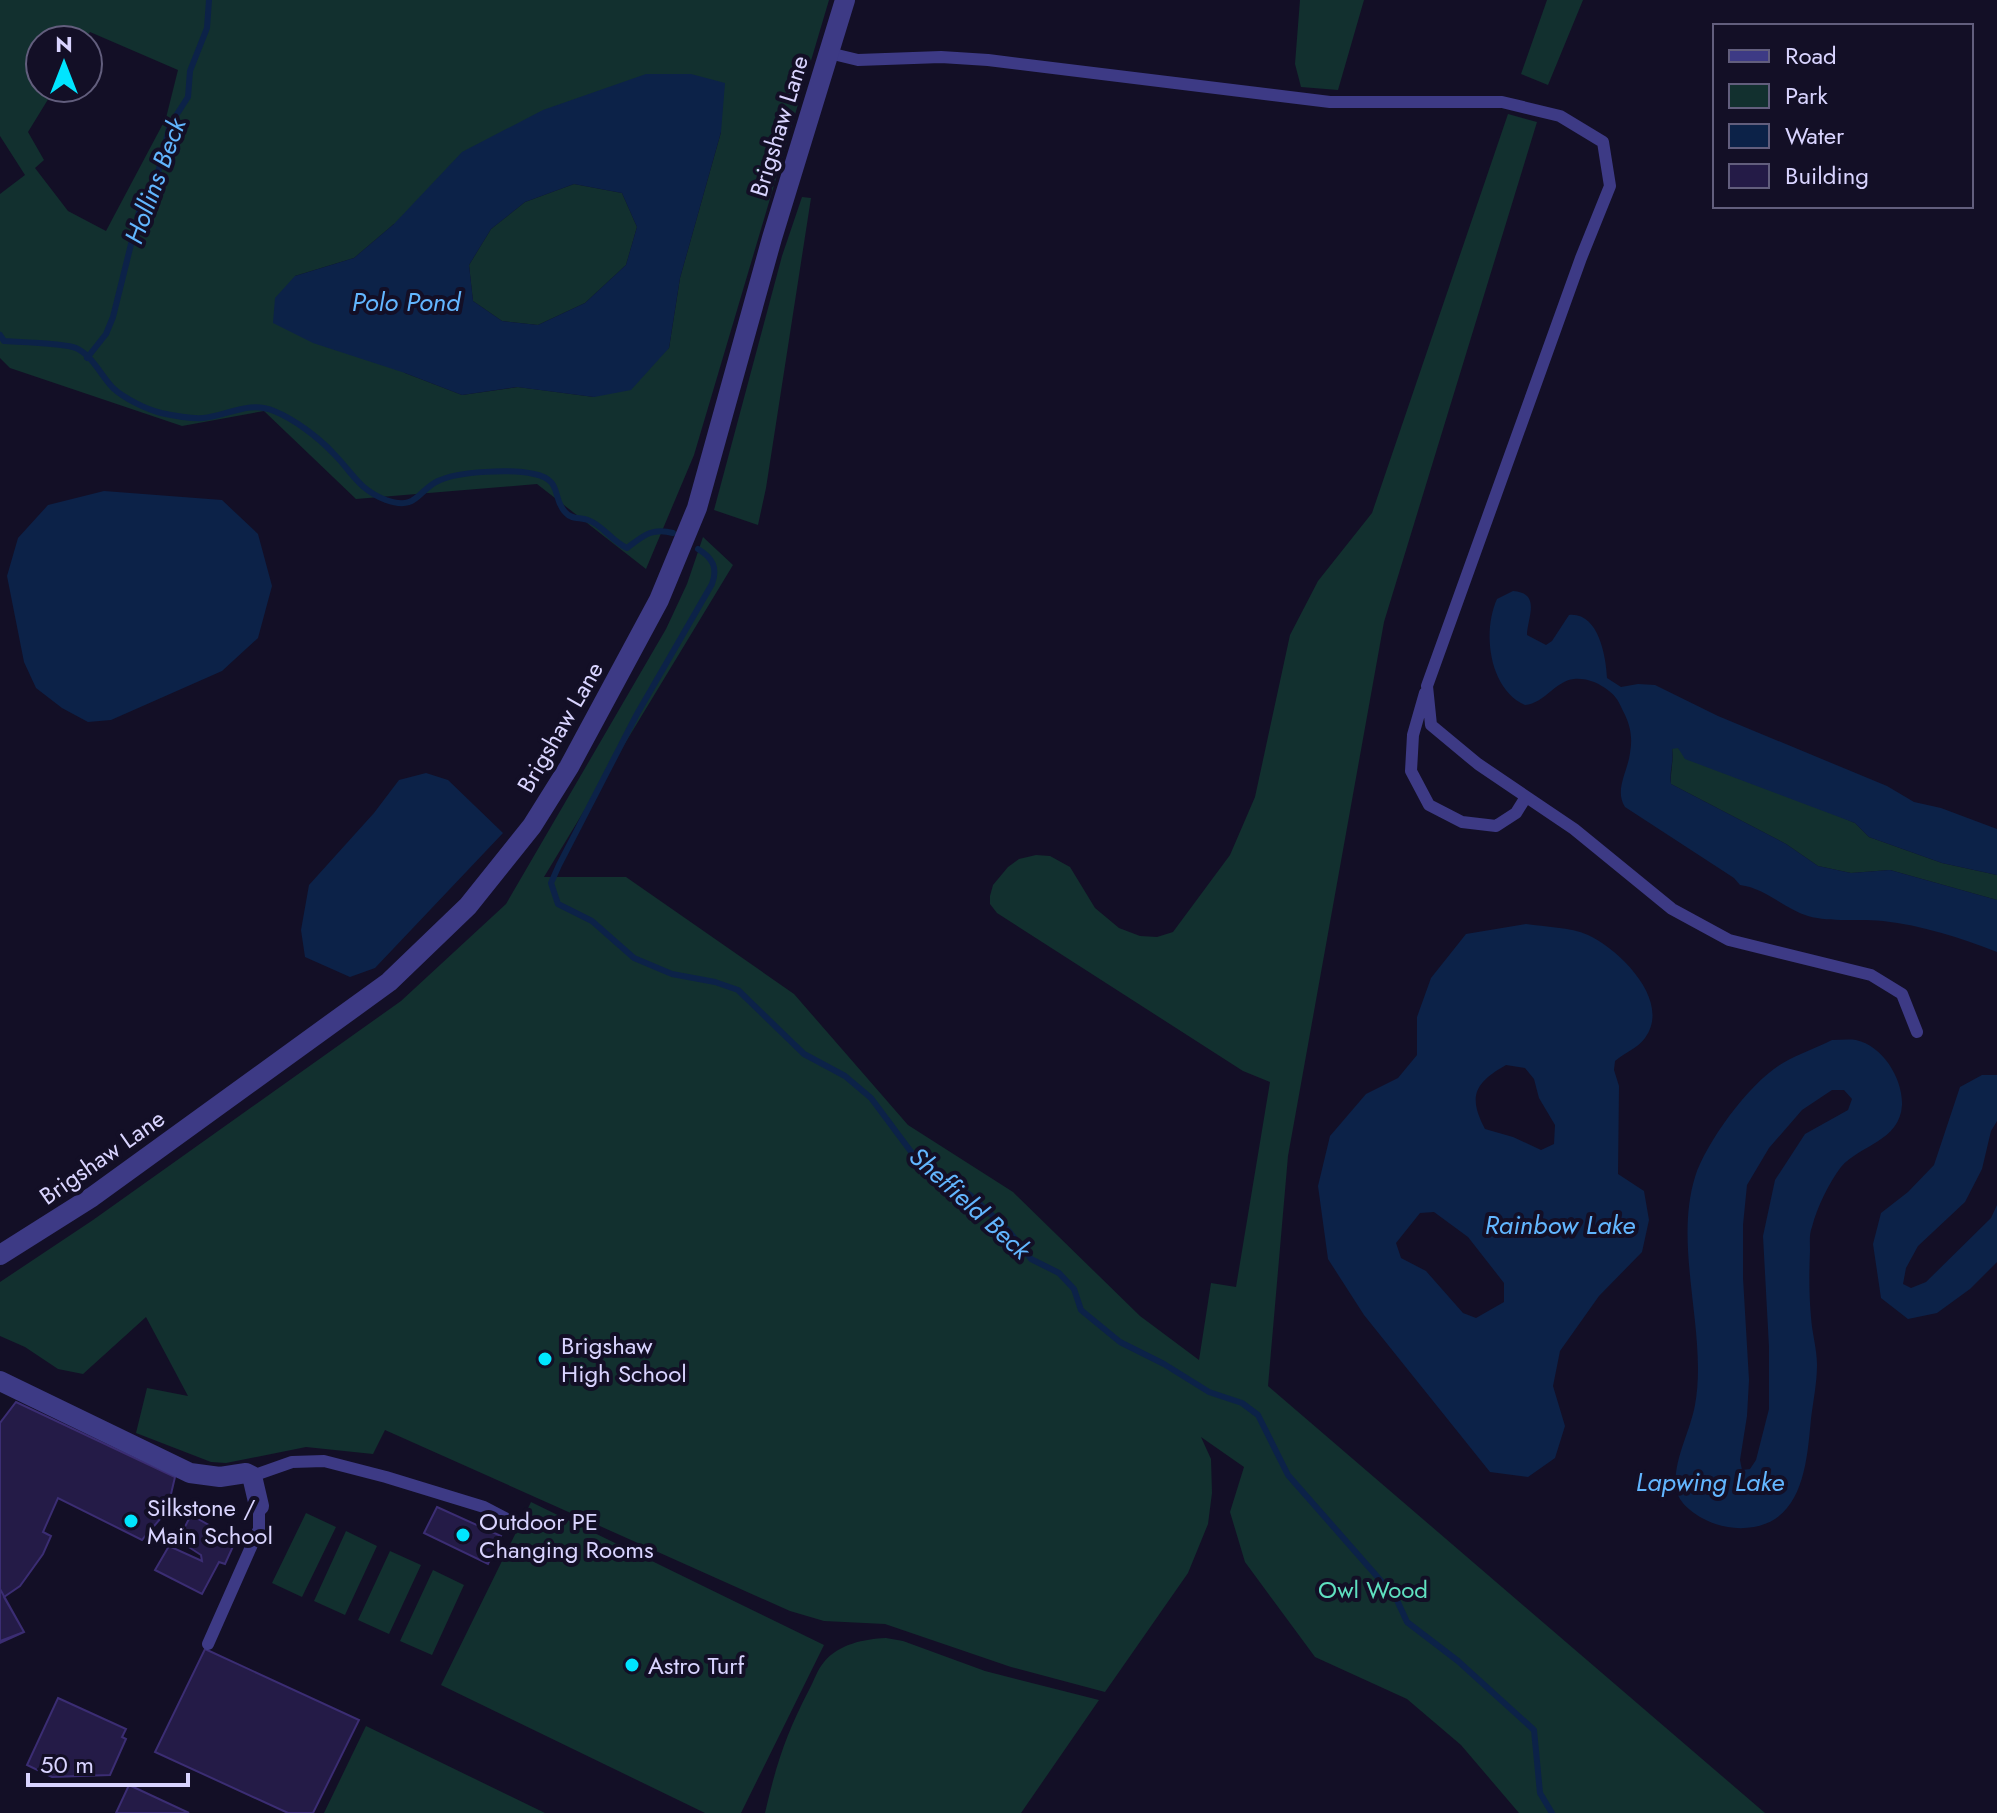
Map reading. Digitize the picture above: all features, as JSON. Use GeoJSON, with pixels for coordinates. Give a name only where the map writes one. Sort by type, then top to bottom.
{"type":"FeatureCollection","features":[{"type":"Feature","properties":{"kind":"street","name":"Brigshaw Lane"},"geometry":{"type":"LineString","coordinates":[[0,1255],[92,1197],[389,982],[468,906],[532,826],[569,767],[659,600],[697,508],[767,252],[845,0]]}},
{"type":"Feature","properties":{"kind":"street"},"geometry":{"type":"LineString","coordinates":[[0,1381],[190,1473],[220,1477],[246,1473],[252,1476],[259,1506]]}},
{"type":"Feature","properties":{"kind":"lane"},"geometry":{"type":"LineString","coordinates":[[829,53],[858,60],[941,57],[988,60],[1330,102],[1502,102],[1560,116],[1603,142],[1610,186],[1575,272],[1427,686],[1413,735],[1411,771],[1429,805],[1462,822],[1496,826],[1516,813],[1526,797]]}},
{"type":"Feature","properties":{"kind":"lane"},"geometry":{"type":"LineString","coordinates":[[1427,686],[1431,725],[1478,764],[1574,829],[1672,909],[1729,940],[1871,975],[1902,994],[1917,1032]]}},
{"type":"Feature","properties":{"kind":"lane"},"geometry":{"type":"LineString","coordinates":[[252,1476],[292,1462],[324,1461],[484,1507],[507,1519]]}},
{"type":"Feature","properties":{"kind":"lane"},"geometry":{"type":"LineString","coordinates":[[208,1644],[259,1529],[259,1506]]}},
{"type":"Feature","properties":{"kind":"green space"},"geometry":{"type":"Polygon","coordinates":[[[0,0],[829,0],[694,455],[646,569],[537,484],[356,499],[264,411],[182,426],[10,368],[0,358],[0,194],[25,175],[0,136],[0,0]],[[24,24],[24,104],[45,104],[28,132],[44,160],[35,168],[68,211],[106,231],[166,118],[178,70],[104,38],[104,24],[24,24]],[[721,132],[394,224],[354,258],[295,276],[405,373],[462,395],[518,387],[594,397],[669,348],[680,278],[721,132]]]}},
{"type":"Feature","properties":{"kind":"green space"},"geometry":{"type":"Polygon","coordinates":[[[1300,0],[1364,0],[1338,90],[1301,87],[1295,64],[1300,0]]]}},
{"type":"Feature","properties":{"kind":"green space"},"geometry":{"type":"Polygon","coordinates":[[[1547,0],[1583,0],[1548,85],[1521,74],[1547,0]]]}},
{"type":"Feature","properties":{"kind":"green space","name":"Owl Wood"},"geometry":{"type":"Polygon","coordinates":[[[1508,114],[1537,122],[1384,622],[1288,1156],[1268,1386],[1765,1813],[1519,1813],[1461,1745],[1407,1699],[1315,1657],[1245,1562],[1230,1512],[1244,1467],[1201,1437],[1211,1459],[1212,1493],[1208,1524],[1188,1573],[1105,1692],[1011,1667],[885,1624],[824,1621],[790,1611],[385,1430],[373,1454],[306,1447],[226,1463],[211,1462],[136,1433],[147,1388],[188,1396],[146,1317],[83,1374],[58,1369],[25,1347],[0,1336],[0,1282],[93,1220],[401,1001],[506,904],[666,629],[687,584],[703,537],[733,565],[544,877],[626,877],[794,994],[908,1125],[1013,1192],[1140,1316],[1199,1360],[1211,1283],[1236,1287],[1270,1082],[1243,1071],[997,913],[990,904],[990,896],[993,885],[1019,859],[1050,856],[1070,867],[1095,908],[1119,928],[1140,936],[1157,937],[1173,932],[1230,855],[1255,797],[1290,635],[1318,581],[1372,513],[1508,114]]]}},
{"type":"Feature","properties":{"kind":"green space"},"geometry":{"type":"Polygon","coordinates":[[[574,184],[622,193],[637,227],[626,265],[585,303],[538,325],[502,321],[473,301],[469,265],[491,229],[525,202],[574,184]]]}},
{"type":"Feature","properties":{"kind":"green space"},"geometry":{"type":"Polygon","coordinates":[[[802,197],[811,198],[758,525],[714,510],[782,256],[802,197]]]}},
{"type":"Feature","properties":{"kind":"green space"},"geometry":{"type":"Polygon","coordinates":[[[1672,748],[1855,823],[1869,837],[1942,863],[1997,875],[1997,900],[1890,870],[1851,873],[1818,866],[1786,844],[1671,784],[1672,748]]]}},
{"type":"Feature","properties":{"kind":"green space","name":"Astro Turf"},"geometry":{"type":"Polygon","coordinates":[[[531,1502],[824,1645],[741,1813],[705,1813],[441,1685],[531,1502]]]}},
{"type":"Feature","properties":{"kind":"green space"},"geometry":{"type":"Polygon","coordinates":[[[306,1513],[336,1527],[302,1597],[272,1583],[306,1513]]]}},
{"type":"Feature","properties":{"kind":"green space"},"geometry":{"type":"Polygon","coordinates":[[[346,1531],[377,1546],[345,1615],[314,1601],[346,1531]]]}},
{"type":"Feature","properties":{"kind":"green space"},"geometry":{"type":"Polygon","coordinates":[[[390,1551],[421,1565],[389,1634],[358,1620],[390,1551]]]}},
{"type":"Feature","properties":{"kind":"green space"},"geometry":{"type":"Polygon","coordinates":[[[433,1570],[464,1585],[432,1655],[400,1641],[433,1570]]]}},
{"type":"Feature","properties":{"kind":"green space"},"geometry":{"type":"Polygon","coordinates":[[[886,1638],[903,1641],[985,1671],[1099,1700],[1021,1813],[765,1813],[788,1736],[822,1665],[844,1647],[886,1638]]]}},
{"type":"Feature","properties":{"kind":"green space"},"geometry":{"type":"Polygon","coordinates":[[[366,1726],[545,1813],[324,1813],[366,1726]]]}},
{"type":"Feature","properties":{"kind":"water","name":"Polo Pond"},"geometry":{"type":"Polygon","coordinates":[[[646,74],[691,74],[725,83],[721,132],[680,278],[669,348],[631,390],[594,397],[517,387],[462,395],[313,343],[273,323],[275,298],[295,276],[354,258],[394,224],[462,152],[543,110],[646,74]],[[574,184],[525,202],[491,229],[469,265],[473,301],[502,321],[538,325],[585,303],[626,265],[637,227],[622,193],[574,184]]]}},
{"type":"Feature","properties":{"kind":"water"},"geometry":{"type":"Polygon","coordinates":[[[104,491],[222,500],[258,534],[272,586],[258,638],[222,671],[111,720],[88,722],[62,708],[36,688],[24,662],[7,576],[18,538],[48,505],[104,491]]]}},
{"type":"Feature","properties":{"kind":"water"},"geometry":{"type":"Polygon","coordinates":[[[1513,591],[1527,596],[1530,602],[1527,635],[1546,645],[1569,615],[1587,620],[1602,647],[1607,678],[1621,687],[1655,685],[1718,716],[1887,786],[1914,802],[1941,808],[1997,829],[1997,875],[1942,863],[1869,837],[1855,823],[1685,759],[1678,748],[1672,749],[1671,784],[1786,844],[1818,866],[1851,873],[1890,870],[1997,900],[1997,952],[1955,937],[1897,923],[1826,919],[1800,913],[1758,890],[1740,885],[1734,878],[1625,807],[1621,787],[1629,760],[1631,736],[1614,695],[1593,682],[1574,679],[1525,705],[1503,686],[1496,673],[1490,643],[1492,612],[1497,599],[1513,591]]]}},
{"type":"Feature","properties":{"kind":"water"},"geometry":{"type":"Polygon","coordinates":[[[426,773],[448,780],[503,833],[375,968],[350,977],[305,957],[301,930],[309,885],[374,813],[399,780],[426,773]]]}},
{"type":"Feature","properties":{"kind":"water","name":"Rainbow Lake"},"geometry":{"type":"Polygon","coordinates":[[[1526,924],[1581,932],[1601,942],[1627,964],[1639,978],[1652,1008],[1652,1024],[1645,1038],[1615,1061],[1614,1070],[1619,1086],[1618,1174],[1644,1191],[1649,1220],[1642,1252],[1599,1296],[1560,1351],[1553,1386],[1565,1426],[1555,1458],[1528,1477],[1490,1472],[1364,1315],[1328,1259],[1318,1186],[1330,1136],[1366,1094],[1398,1078],[1417,1055],[1417,1017],[1431,978],[1466,934],[1526,924]],[[1506,1065],[1487,1078],[1477,1092],[1477,1108],[1485,1129],[1541,1150],[1554,1144],[1555,1125],[1539,1098],[1534,1079],[1525,1068],[1506,1065]],[[1434,1212],[1420,1213],[1396,1243],[1401,1258],[1426,1271],[1463,1313],[1476,1318],[1504,1302],[1504,1283],[1468,1237],[1434,1212]]]}},
{"type":"Feature","properties":{"kind":"water","name":"Lapwing Lake"},"geometry":{"type":"Polygon","coordinates":[[[1832,1040],[1866,1043],[1883,1056],[1899,1085],[1900,1117],[1887,1135],[1841,1167],[1824,1196],[1811,1230],[1810,1300],[1817,1372],[1800,1485],[1793,1500],[1771,1521],[1754,1527],[1727,1527],[1693,1512],[1682,1501],[1676,1487],[1677,1467],[1693,1415],[1698,1378],[1689,1262],[1689,1204],[1695,1177],[1709,1147],[1757,1083],[1783,1063],[1832,1040]],[[1832,1090],[1802,1110],[1769,1148],[1747,1185],[1743,1278],[1749,1380],[1740,1460],[1742,1470],[1750,1469],[1756,1460],[1769,1409],[1763,1236],[1775,1180],[1805,1134],[1848,1110],[1852,1099],[1844,1090],[1832,1090]]]}},
{"type":"Feature","properties":{"kind":"water"},"geometry":{"type":"Polygon","coordinates":[[[1982,1075],[1997,1075],[1997,1121],[1991,1131],[1982,1169],[1965,1202],[1918,1246],[1906,1268],[1903,1284],[1911,1288],[1926,1282],[1991,1218],[1997,1205],[1997,1262],[1970,1289],[1937,1313],[1908,1319],[1881,1298],[1873,1244],[1881,1213],[1908,1192],[1934,1165],[1960,1087],[1982,1075]]]}},
{"type":"Feature","properties":{"kind":"building","name":"Silkstone / Main School"},"geometry":{"type":"Polygon","coordinates":[[[16,1402],[175,1477],[167,1511],[142,1540],[58,1498],[43,1532],[51,1536],[43,1554],[20,1586],[4,1597],[24,1632],[0,1643],[0,1423],[16,1402]]]}},
{"type":"Feature","properties":{"kind":"building","name":"Outdoor PE Changing Rooms"},"geometry":{"type":"Polygon","coordinates":[[[437,1507],[501,1536],[488,1564],[424,1533],[437,1507]]]}},
{"type":"Feature","properties":{"kind":"building"},"geometry":{"type":"Polygon","coordinates":[[[191,1515],[216,1529],[210,1538],[214,1538],[216,1533],[235,1542],[225,1564],[219,1562],[202,1594],[155,1570],[169,1546],[202,1561],[201,1555],[178,1540],[191,1515]]]}},
{"type":"Feature","properties":{"kind":"building"},"geometry":{"type":"Polygon","coordinates":[[[0,1589],[24,1632],[0,1641],[0,1589]]]}},
{"type":"Feature","properties":{"kind":"building"},"geometry":{"type":"Polygon","coordinates":[[[205,1649],[359,1720],[313,1813],[288,1813],[155,1752],[205,1649]]]}},
{"type":"Feature","properties":{"kind":"building"},"geometry":{"type":"Polygon","coordinates":[[[58,1698],[126,1729],[122,1737],[126,1739],[110,1775],[52,1777],[27,1765],[58,1698]]]}},
{"type":"Feature","properties":{"kind":"building"},"geometry":{"type":"Polygon","coordinates":[[[129,1785],[189,1813],[116,1813],[129,1785]]]}},
{"type":"Feature","properties":{"kind":"waterway","name":"Hollins Beck"},"geometry":{"type":"LineString","coordinates":[[87,358],[106,334],[113,317],[140,208],[153,193],[170,125],[188,97],[190,71],[207,28],[209,0]]}},
{"type":"Feature","properties":{"kind":"waterway","name":"Sheffield Beck"},"geometry":{"type":"LineString","coordinates":[[0,335],[4,341],[76,348],[87,356],[118,392],[161,413],[198,418],[256,407],[274,411],[313,435],[362,486],[396,503],[411,501],[438,481],[459,475],[524,472],[550,481],[568,515],[593,522],[627,548],[653,532],[673,533]]}},
{"type":"Feature","properties":{"kind":"waterway","name":"Sheffield Beck"},"geometry":{"type":"LineString","coordinates":[[698,549],[713,564],[712,584],[637,714],[559,865],[551,883],[558,904],[592,921],[634,958],[672,974],[738,990],[804,1054],[845,1076],[871,1098],[915,1157],[970,1195],[1008,1230],[1031,1259],[1059,1273],[1074,1289],[1081,1310],[1120,1342],[1209,1392],[1242,1403],[1258,1415],[1288,1475],[1396,1598],[1407,1622],[1458,1661],[1534,1730],[1540,1793],[1552,1813]]}},
{"type":"Feature","properties":{"kind":"place","name":"Brigshaw High School"},"geometry":{"type":"Point","coordinates":[545,1359]}},
{"type":"Feature","properties":{"kind":"place","name":"Silkstone / Main School"},"geometry":{"type":"Point","coordinates":[131,1521]}},
{"type":"Feature","properties":{"kind":"place","name":"Outdoor PE Changing Rooms"},"geometry":{"type":"Point","coordinates":[463,1535]}},
{"type":"Feature","properties":{"kind":"place","name":"Astro Turf"},"geometry":{"type":"Point","coordinates":[632,1665]}}]}
